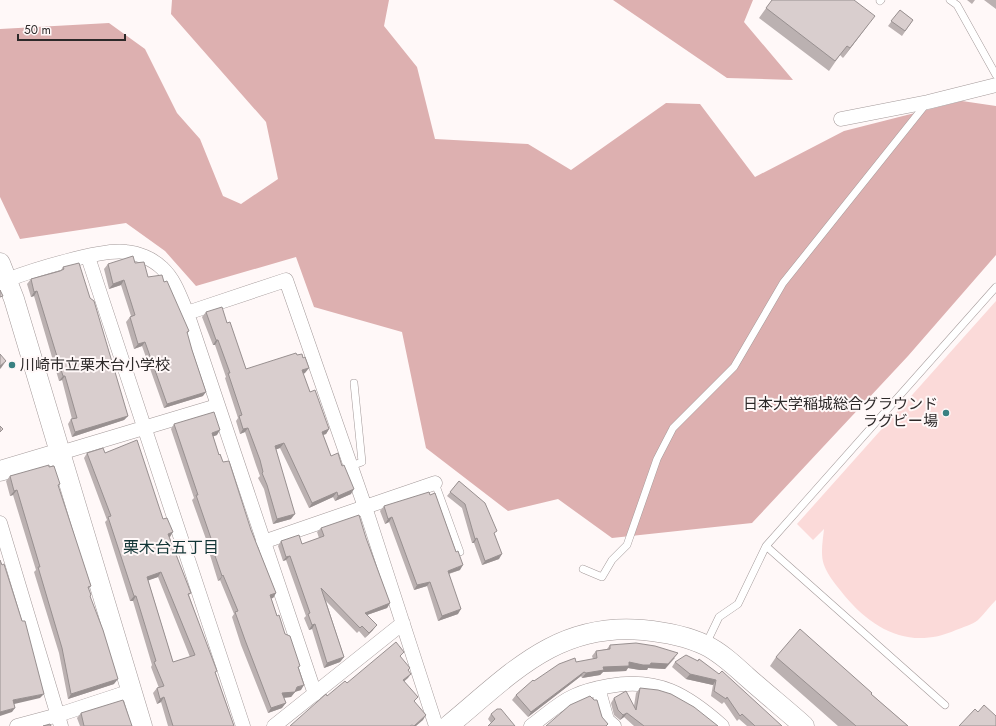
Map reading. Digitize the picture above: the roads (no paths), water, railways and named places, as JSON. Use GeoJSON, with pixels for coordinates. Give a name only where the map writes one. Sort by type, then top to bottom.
{"type":"FeatureCollection","features":[{"type":"Feature","properties":{"kind":"street"},"geometry":{"type":"LineString","coordinates":[[841,119],[928,102],[990,86]]}},
{"type":"Feature","properties":{"kind":"street"},"geometry":{"type":"LineString","coordinates":[[142,726],[14,298],[3,272],[106,253],[125,251],[145,257],[162,268],[175,284],[187,313],[315,694]]}},
{"type":"Feature","properties":{"kind":"street"},"geometry":{"type":"LineString","coordinates":[[88,257],[243,726]]}},
{"type":"Feature","properties":{"kind":"street"},"geometry":{"type":"LineString","coordinates":[[187,313],[286,280],[365,507],[436,726]]}},
{"type":"Feature","properties":{"kind":"street"},"geometry":{"type":"LineString","coordinates":[[0,471],[217,406]]}},
{"type":"Feature","properties":{"kind":"street"},"geometry":{"type":"LineString","coordinates":[[263,542],[435,483]]}},
{"type":"Feature","properties":{"kind":"street"},"geometry":{"type":"LineString","coordinates":[[0,523],[59,721]]}},
{"type":"Feature","properties":{"kind":"street"},"geometry":{"type":"LineString","coordinates":[[274,726],[403,623]]}},
{"type":"Feature","properties":{"kind":"street"},"geometry":{"type":"LineString","coordinates":[[448,726],[532,658],[554,645],[580,635],[608,629],[664,632],[706,645],[730,662],[804,726]]}},
{"type":"Feature","properties":{"kind":"street"},"geometry":{"type":"LineString","coordinates":[[531,726],[560,704],[575,696],[598,688],[626,683],[648,684],[666,689],[685,697],[722,726]]}},
{"type":"Feature","properties":{"kind":"street"},"geometry":{"type":"LineString","coordinates":[[598,688],[607,720],[614,726]]}},
{"type":"Feature","properties":{"kind":"street"},"geometry":{"type":"LineString","coordinates":[[17,726],[59,721],[131,691]]}},
{"type":"Feature","properties":{"kind":"lane"},"geometry":{"type":"LineString","coordinates":[[950,0],[957,5],[996,75]]}},
{"type":"Feature","properties":{"kind":"lane"},"geometry":{"type":"LineString","coordinates":[[583,569],[602,577],[612,560],[627,545],[657,459],[673,428],[734,367],[783,282],[928,102]]}},
{"type":"Feature","properties":{"kind":"lane"},"geometry":{"type":"LineString","coordinates":[[706,645],[719,617],[738,604],[766,546],[996,287]]}},
{"type":"Feature","properties":{"kind":"lane"},"geometry":{"type":"LineString","coordinates":[[351,466],[362,462],[354,383]]}},
{"type":"Feature","properties":{"kind":"lane"},"geometry":{"type":"LineString","coordinates":[[435,483],[460,552]]}},
{"type":"Feature","properties":{"kind":"lane"},"geometry":{"type":"LineString","coordinates":[[766,546],[945,705]]}},
{"type":"Feature","properties":{"kind":"place","name":"川崎市立栗木台小学校"},"geometry":{"type":"Point","coordinates":[12,365]}},
{"type":"Feature","properties":{"kind":"place","name":"日本大学稲城総合グラウンド ラグビー場"},"geometry":{"type":"Point","coordinates":[946,413]}},
{"type":"Feature","properties":{"kind":"district","name":"栗木台五丁目"},"geometry":{"type":"Point","coordinates":[171,547]}}]}
